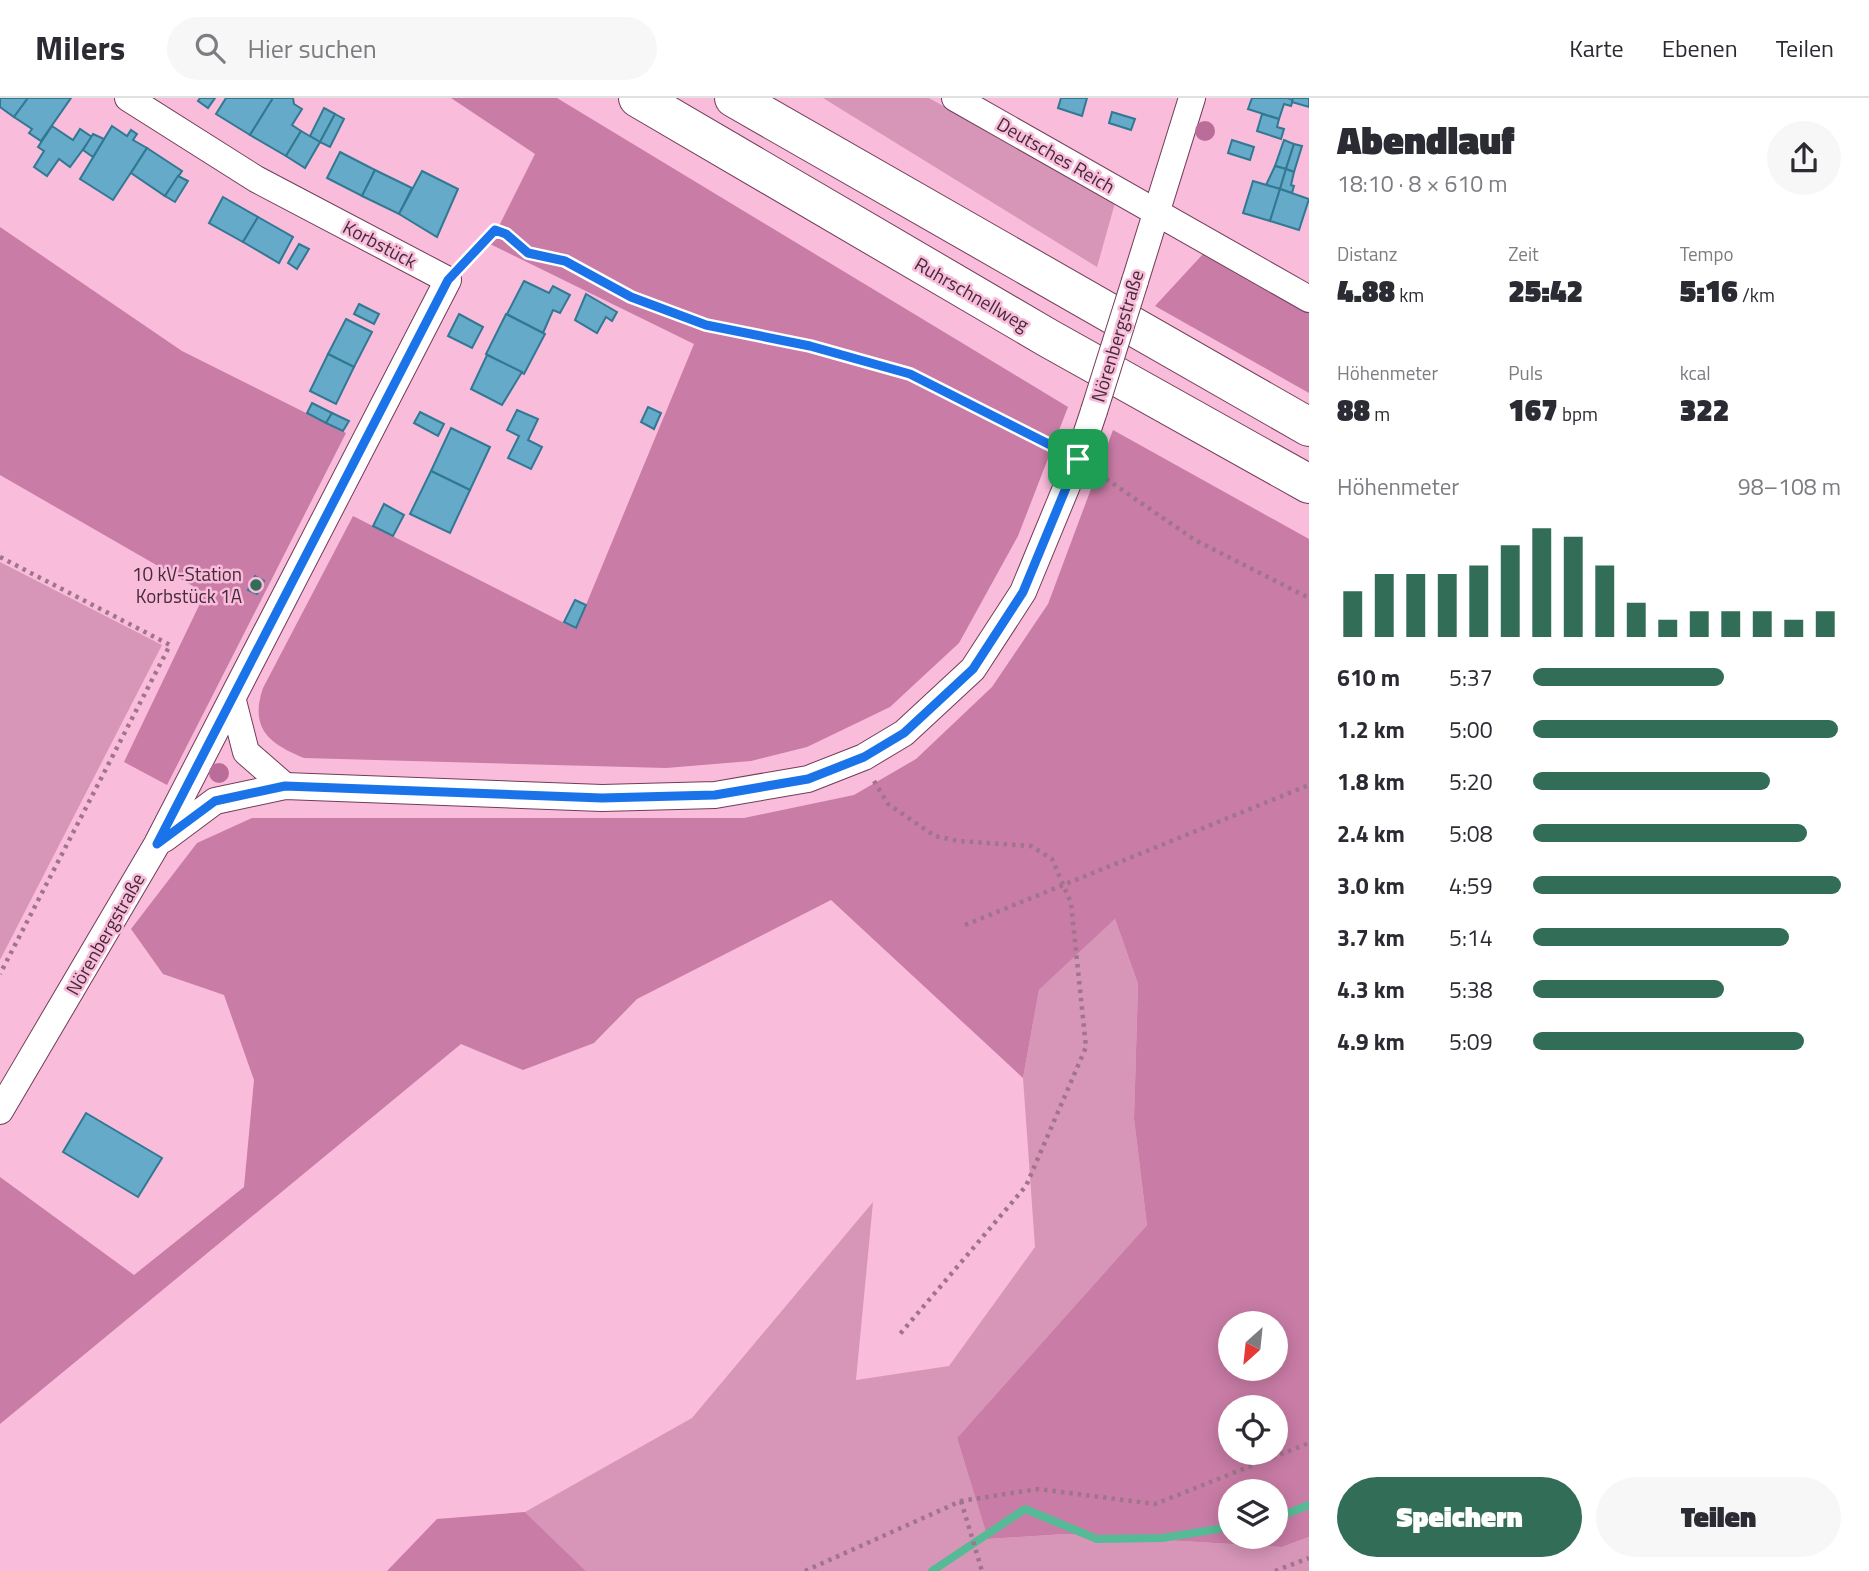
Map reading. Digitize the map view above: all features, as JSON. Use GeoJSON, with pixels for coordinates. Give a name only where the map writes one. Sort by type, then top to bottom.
{"type":"FeatureCollection","features":[{"type":"Feature","properties":{"kind":"highway","name":"Ruhrschnellweg"},"geometry":{"type":"LineString","coordinates":[[638,98],[1037,331],[1309,484]]}},
{"type":"Feature","properties":{"kind":"highway"},"geometry":{"type":"LineString","coordinates":[[734,98],[1309,426]]}},
{"type":"Feature","properties":{"kind":"street","name":"Korbstück"},"geometry":{"type":"LineString","coordinates":[[128,98],[256,179],[448,280]]}},
{"type":"Feature","properties":{"kind":"street","name":"Deutsches Reich"},"geometry":{"type":"LineString","coordinates":[[956,98],[1309,299]]}},
{"type":"Feature","properties":{"kind":"street","name":"Nörenbergstraße"},"geometry":{"type":"LineString","coordinates":[[0,1111],[157,844],[215,801],[285,786],[602,798],[715,795],[808,779],[864,757],[904,733],[973,669],[1023,592],[1078,459],[1192,98]]}},
{"type":"Feature","properties":{"kind":"street"},"geometry":{"type":"LineString","coordinates":[[157,844],[448,280]]}},
{"type":"Feature","properties":{"kind":"street"},"geometry":{"type":"LineString","coordinates":[[233,701],[246,752],[285,786]]}},
{"type":"Feature","properties":{"kind":"path"},"geometry":{"type":"LineString","coordinates":[[448,280],[495,230],[506,234],[528,253],[565,261],[631,297],[706,325],[810,346],[910,374],[1078,459],[1195,540],[1309,598]]}},
{"type":"Feature","properties":{"kind":"path"},"geometry":{"type":"LineString","coordinates":[[0,557],[170,645],[0,974]]}},
{"type":"Feature","properties":{"kind":"path"},"geometry":{"type":"LineString","coordinates":[[864,757],[888,804],[935,836],[958,841],[1015,843],[1043,851],[1058,867],[1071,903],[1086,1047],[1026,1186],[900,1334]]}},
{"type":"Feature","properties":{"kind":"path"},"geometry":{"type":"LineString","coordinates":[[965,925],[1309,785]]}},
{"type":"Feature","properties":{"kind":"path"},"geometry":{"type":"LineString","coordinates":[[805,1571],[961,1501],[1038,1489],[1155,1504],[1309,1443]]}},
{"type":"Feature","properties":{"kind":"path"},"geometry":{"type":"LineString","coordinates":[[961,1501],[982,1571]]}},
{"type":"Feature","properties":{"kind":"path"},"geometry":{"type":"LineString","coordinates":[[1275,1571],[1309,1558]]}},
{"type":"Feature","properties":{"kind":"shaded area"},"geometry":{"type":"Polygon","coordinates":[[[451,98],[557,98],[1068,407],[1018,536],[959,643],[890,707],[807,747],[751,761],[666,768],[304,758],[281,747],[265,733],[259,714],[263,688],[353,516],[576,629],[694,344],[490,244],[535,154],[451,98]]]}},
{"type":"Feature","properties":{"kind":"shaded area"},"geometry":{"type":"Polygon","coordinates":[[[823,98],[929,98],[1115,203],[1097,267],[823,98]]]}},
{"type":"Feature","properties":{"kind":"shaded area"},"geometry":{"type":"Polygon","coordinates":[[[0,227],[182,351],[346,433],[167,785],[124,762],[205,593],[0,475],[0,227]]]}},
{"type":"Feature","properties":{"kind":"shaded area"},"geometry":{"type":"Polygon","coordinates":[[[1203,254],[1309,308],[1309,393],[1155,306],[1203,254]]]}},
{"type":"Feature","properties":{"kind":"shaded area"},"geometry":{"type":"Polygon","coordinates":[[[1113,430],[1309,539],[1309,1537],[1288,1545],[1288,1479],[1218,1479],[1218,1543],[1065,1534],[988,1539],[957,1438],[1147,1225],[1134,1119],[1138,984],[1115,919],[1039,990],[1023,1078],[831,900],[637,999],[594,1043],[523,1070],[461,1044],[0,1424],[0,1177],[134,1275],[244,1187],[254,1080],[224,995],[163,974],[131,929],[197,843],[252,818],[744,818],[854,795],[916,759],[992,687],[1048,604],[1113,430]]]}},
{"type":"Feature","properties":{"kind":"shaded area"},"geometry":{"type":"Polygon","coordinates":[[[0,562],[162,645],[0,960],[0,562]]]}},
{"type":"Feature","properties":{"kind":"shaded area"},"geometry":{"type":"Polygon","coordinates":[[[1115,919],[1138,984],[1134,1119],[1147,1225],[957,1438],[988,1539],[1065,1534],[1218,1543],[1218,1549],[1288,1549],[1288,1545],[1309,1537],[1309,1571],[586,1571],[525,1512],[692,1418],[873,1202],[856,1380],[949,1366],[1035,1247],[1023,1078],[1039,990],[1115,919]]]}},
{"type":"Feature","properties":{"kind":"shaded area"},"geometry":{"type":"Polygon","coordinates":[[[525,1512],[586,1571],[387,1571],[437,1519],[525,1512]]]}},
{"type":"Feature","properties":{"kind":"building"},"geometry":{"type":"Polygon","coordinates":[[[0,98],[28,98],[14,117],[0,107],[0,98]]]}},
{"type":"Feature","properties":{"kind":"building"},"geometry":{"type":"Polygon","coordinates":[[[28,98],[71,98],[41,141],[29,133],[32,129],[14,117],[28,98]]]}},
{"type":"Feature","properties":{"kind":"building"},"geometry":{"type":"Polygon","coordinates":[[[200,98],[215,98],[208,108],[198,101],[200,98]]]}},
{"type":"Feature","properties":{"kind":"building"},"geometry":{"type":"Polygon","coordinates":[[[226,98],[273,98],[250,135],[216,114],[226,98]]]}},
{"type":"Feature","properties":{"kind":"building"},"geometry":{"type":"Polygon","coordinates":[[[273,98],[293,98],[294,104],[302,109],[292,125],[301,131],[286,156],[250,135],[273,98]]]}},
{"type":"Feature","properties":{"kind":"building"},"geometry":{"type":"Polygon","coordinates":[[[1061,98],[1087,98],[1082,116],[1058,108],[1061,98]]]}},
{"type":"Feature","properties":{"kind":"building"},"geometry":{"type":"Polygon","coordinates":[[[1252,98],[1293,100],[1291,106],[1284,104],[1279,119],[1248,109],[1252,98]]]}},
{"type":"Feature","properties":{"kind":"building"},"geometry":{"type":"Polygon","coordinates":[[[1293,98],[1309,98],[1309,107],[1292,102],[1293,98]]]}},
{"type":"Feature","properties":{"kind":"building"},"geometry":{"type":"Polygon","coordinates":[[[324,108],[335,114],[320,142],[310,136],[324,108]]]}},
{"type":"Feature","properties":{"kind":"building"},"geometry":{"type":"Polygon","coordinates":[[[1112,112],[1135,119],[1131,130],[1109,123],[1112,112]]]}},
{"type":"Feature","properties":{"kind":"building"},"geometry":{"type":"Polygon","coordinates":[[[335,114],[344,119],[330,147],[320,142],[335,114]]]}},
{"type":"Feature","properties":{"kind":"building"},"geometry":{"type":"Polygon","coordinates":[[[1262,114],[1279,119],[1277,127],[1284,129],[1281,139],[1257,131],[1262,114]]]}},
{"type":"Feature","properties":{"kind":"building"},"geometry":{"type":"Polygon","coordinates":[[[52,126],[73,140],[80,129],[92,137],[70,167],[59,159],[47,176],[34,167],[44,151],[38,147],[52,126]]]}},
{"type":"Feature","properties":{"kind":"building"},"geometry":{"type":"Polygon","coordinates":[[[112,126],[127,136],[131,130],[137,134],[133,140],[147,148],[113,200],[80,179],[112,126]]]}},
{"type":"Feature","properties":{"kind":"building"},"geometry":{"type":"Polygon","coordinates":[[[301,131],[320,142],[305,168],[286,156],[301,131]]]}},
{"type":"Feature","properties":{"kind":"building"},"geometry":{"type":"Polygon","coordinates":[[[93,134],[104,139],[93,157],[83,150],[93,134]]]}},
{"type":"Feature","properties":{"kind":"building"},"geometry":{"type":"Polygon","coordinates":[[[1232,140],[1254,147],[1250,160],[1228,153],[1232,140]]]}},
{"type":"Feature","properties":{"kind":"building"},"geometry":{"type":"Polygon","coordinates":[[[1284,140],[1294,144],[1286,169],[1275,166],[1284,140]]]}},
{"type":"Feature","properties":{"kind":"building"},"geometry":{"type":"Polygon","coordinates":[[[1294,144],[1302,146],[1294,172],[1286,169],[1294,144]]]}},
{"type":"Feature","properties":{"kind":"building"},"geometry":{"type":"Polygon","coordinates":[[[147,148],[182,171],[165,196],[131,173],[147,148]]]}},
{"type":"Feature","properties":{"kind":"building"},"geometry":{"type":"Polygon","coordinates":[[[340,152],[375,170],[362,196],[327,178],[340,152]]]}},
{"type":"Feature","properties":{"kind":"building"},"geometry":{"type":"Polygon","coordinates":[[[1275,166],[1286,169],[1280,189],[1266,185],[1275,166]]]}},
{"type":"Feature","properties":{"kind":"building"},"geometry":{"type":"Polygon","coordinates":[[[1286,169],[1294,172],[1292,193],[1280,189],[1286,169]]]}},
{"type":"Feature","properties":{"kind":"building"},"geometry":{"type":"Polygon","coordinates":[[[375,170],[412,188],[399,214],[362,196],[375,170]]]}},
{"type":"Feature","properties":{"kind":"building"},"geometry":{"type":"Polygon","coordinates":[[[422,171],[458,189],[437,237],[399,214],[422,171]]]}},
{"type":"Feature","properties":{"kind":"building"},"geometry":{"type":"Polygon","coordinates":[[[178,176],[188,181],[175,202],[165,196],[178,176]]]}},
{"type":"Feature","properties":{"kind":"building"},"geometry":{"type":"Polygon","coordinates":[[[1253,181],[1280,189],[1270,221],[1243,213],[1253,181]]]}},
{"type":"Feature","properties":{"kind":"building"},"geometry":{"type":"Polygon","coordinates":[[[1280,189],[1309,199],[1299,230],[1270,221],[1280,189]]]}},
{"type":"Feature","properties":{"kind":"building"},"geometry":{"type":"Polygon","coordinates":[[[223,197],[258,217],[243,242],[209,223],[223,197]]]}},
{"type":"Feature","properties":{"kind":"building"},"geometry":{"type":"Polygon","coordinates":[[[258,217],[293,237],[279,263],[243,242],[258,217]]]}},
{"type":"Feature","properties":{"kind":"building"},"geometry":{"type":"Polygon","coordinates":[[[299,244],[309,249],[297,269],[288,263],[299,244]]]}},
{"type":"Feature","properties":{"kind":"building"},"geometry":{"type":"Polygon","coordinates":[[[524,281],[549,293],[553,286],[570,295],[560,313],[553,310],[543,333],[507,314],[524,281]]]}},
{"type":"Feature","properties":{"kind":"building"},"geometry":{"type":"Polygon","coordinates":[[[586,294],[617,312],[612,321],[606,317],[597,333],[575,320],[586,294]]]}},
{"type":"Feature","properties":{"kind":"building"},"geometry":{"type":"Polygon","coordinates":[[[359,304],[379,314],[374,324],[354,314],[359,304]]]}},
{"type":"Feature","properties":{"kind":"building"},"geometry":{"type":"Polygon","coordinates":[[[459,314],[483,327],[472,348],[448,336],[459,314]]]}},
{"type":"Feature","properties":{"kind":"building"},"geometry":{"type":"Polygon","coordinates":[[[506,314],[545,334],[524,374],[486,354],[506,314]]]}},
{"type":"Feature","properties":{"kind":"building"},"geometry":{"type":"Polygon","coordinates":[[[346,319],[372,332],[354,367],[328,354],[346,319]]]}},
{"type":"Feature","properties":{"kind":"building"},"geometry":{"type":"Polygon","coordinates":[[[328,354],[354,367],[336,404],[310,391],[328,354]]]}},
{"type":"Feature","properties":{"kind":"building"},"geometry":{"type":"Polygon","coordinates":[[[487,355],[522,372],[502,405],[471,389],[487,355]]]}},
{"type":"Feature","properties":{"kind":"building"},"geometry":{"type":"Polygon","coordinates":[[[312,403],[332,413],[326,423],[307,413],[312,403]]]}},
{"type":"Feature","properties":{"kind":"building"},"geometry":{"type":"Polygon","coordinates":[[[648,407],[661,413],[654,429],[641,422],[648,407]]]}},
{"type":"Feature","properties":{"kind":"building"},"geometry":{"type":"Polygon","coordinates":[[[517,410],[538,419],[528,440],[542,447],[531,469],[508,458],[519,436],[507,430],[517,410]]]}},
{"type":"Feature","properties":{"kind":"building"},"geometry":{"type":"Polygon","coordinates":[[[420,412],[444,424],[438,436],[414,423],[420,412]]]}},
{"type":"Feature","properties":{"kind":"building"},"geometry":{"type":"Polygon","coordinates":[[[332,413],[349,421],[343,431],[326,423],[332,413]]]}},
{"type":"Feature","properties":{"kind":"building"},"geometry":{"type":"Polygon","coordinates":[[[451,428],[490,447],[470,490],[431,471],[451,428]]]}},
{"type":"Feature","properties":{"kind":"building"},"geometry":{"type":"Polygon","coordinates":[[[431,471],[470,490],[450,533],[410,514],[431,471]]]}},
{"type":"Feature","properties":{"kind":"building"},"geometry":{"type":"Polygon","coordinates":[[[384,504],[404,515],[393,536],[373,526],[384,504]]]}},
{"type":"Feature","properties":{"kind":"building","name":"10 kV-Station Korbstück 1A"},"geometry":{"type":"Polygon","coordinates":[[[255,576],[264,581],[257,594],[248,590],[255,576]]]}},
{"type":"Feature","properties":{"kind":"building"},"geometry":{"type":"Polygon","coordinates":[[[575,600],[586,605],[576,628],[564,622],[575,600]]]}},
{"type":"Feature","properties":{"kind":"building"},"geometry":{"type":"Polygon","coordinates":[[[86,1113],[162,1158],[138,1197],[63,1152],[86,1113]]]}},
{"type":"Feature","properties":{"kind":"waterway"},"geometry":{"type":"LineString","coordinates":[[1288,1513],[1309,1505]]}},
{"type":"Feature","properties":{"kind":"waterway"},"geometry":{"type":"LineString","coordinates":[[932,1571],[1025,1509],[1097,1539],[1162,1538],[1218,1529]]}},
{"type":"Feature","properties":{"kind":"place","name":"10 kV-Station Korbstück 1A"},"geometry":{"type":"Point","coordinates":[256,585]}},
{"type":"Feature","properties":{"kind":"route"},"geometry":{"type":"LineString","coordinates":[[495,230],[506,234],[528,253],[565,261],[631,297],[706,325],[810,346],[910,374],[1078,459],[1023,592],[973,669],[904,733],[864,757],[808,779],[715,795],[602,798],[285,786],[215,801],[157,844],[448,280],[495,230]]}}]}
